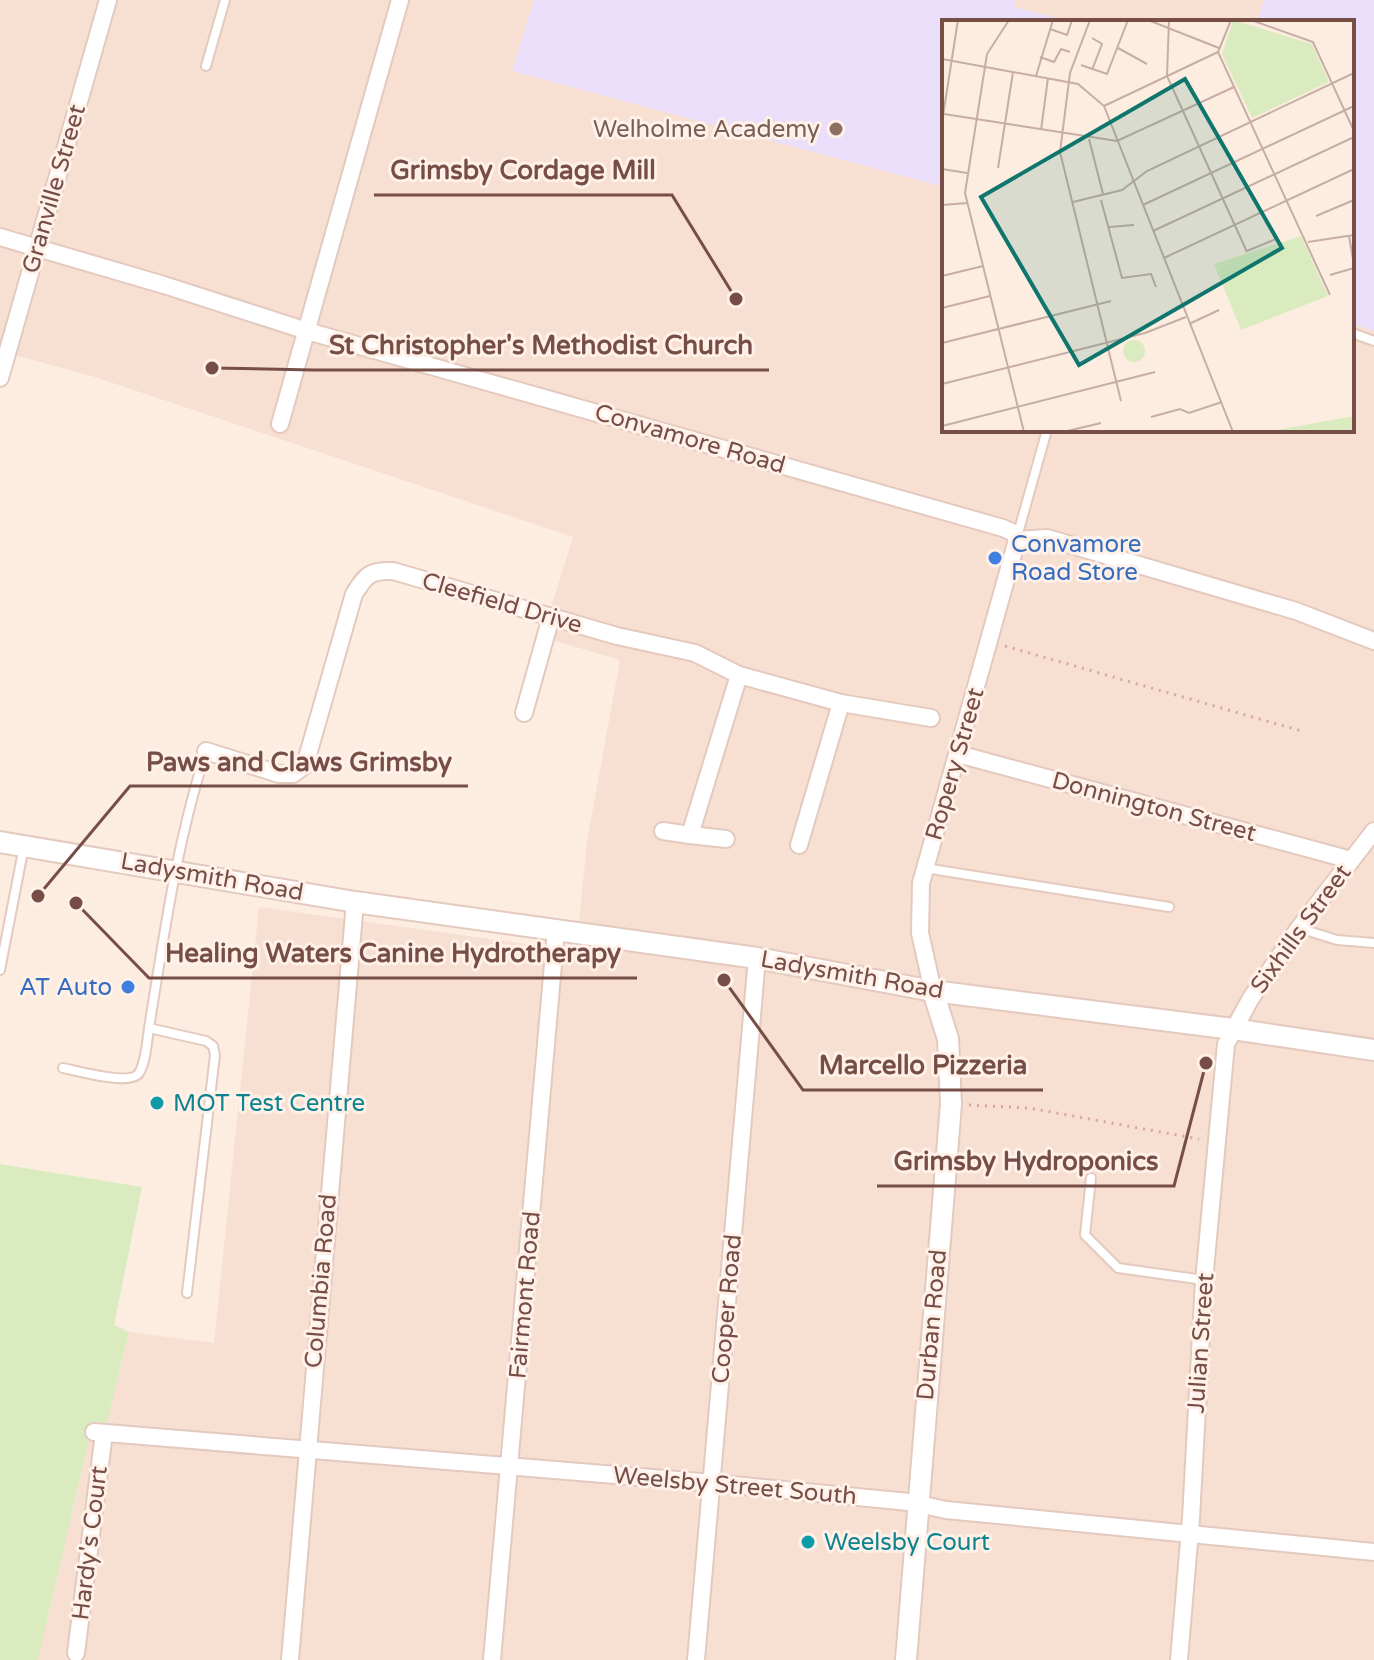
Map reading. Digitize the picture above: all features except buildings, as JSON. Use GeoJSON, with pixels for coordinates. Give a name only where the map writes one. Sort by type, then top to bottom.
{"type":"FeatureCollection","features":[{"type":"Feature","properties":{"kind":"street","name":"Granville Street"},"geometry":{"type":"LineString","coordinates":[[0,378],[108,0]]}},
{"type":"Feature","properties":{"kind":"street"},"geometry":{"type":"LineString","coordinates":[[280,424],[400,0]]}},
{"type":"Feature","properties":{"kind":"street","name":"Convamore Road"},"geometry":{"type":"LineString","coordinates":[[0,237],[307,331],[1009,530],[1017,539],[1047,538],[1296,611],[1374,641]]}},
{"type":"Feature","properties":{"kind":"street","name":"Ropery Street"},"geometry":{"type":"LineString","coordinates":[[933,991],[920,933],[921,883],[1017,539]]}},
{"type":"Feature","properties":{"kind":"street","name":"Cleefield Drive"},"geometry":{"type":"LineString","coordinates":[[206,751],[279,774],[293,774],[305,765],[354,594],[365,576],[381,571],[393,571],[645,643],[695,653],[739,675],[841,703],[931,718]]}},
{"type":"Feature","properties":{"kind":"street"},"geometry":{"type":"LineString","coordinates":[[524,713],[551,617]]}},
{"type":"Feature","properties":{"kind":"street"},"geometry":{"type":"LineString","coordinates":[[690,835],[739,675]]}},
{"type":"Feature","properties":{"kind":"street"},"geometry":{"type":"LineString","coordinates":[[799,845],[841,703]]}},
{"type":"Feature","properties":{"kind":"street","name":"Donnington Street"},"geometry":{"type":"LineString","coordinates":[[958,754],[1351,860]]}},
{"type":"Feature","properties":{"kind":"street"},"geometry":{"type":"LineString","coordinates":[[663,831],[726,839]]}},
{"type":"Feature","properties":{"kind":"street","name":"Sixhills Street"},"geometry":{"type":"LineString","coordinates":[[1233,1029],[1299,928],[1374,831]]}},
{"type":"Feature","properties":{"kind":"street","name":"Ladysmith Road"},"geometry":{"type":"LineString","coordinates":[[0,842],[355,902],[757,958],[933,991],[1374,1050]]}},
{"type":"Feature","properties":{"kind":"street","name":"Columbia Road"},"geometry":{"type":"LineString","coordinates":[[290,1660],[355,902]]}},
{"type":"Feature","properties":{"kind":"street","name":"Fairmont Road"},"geometry":{"type":"LineString","coordinates":[[492,1660],[556,930]]}},
{"type":"Feature","properties":{"kind":"street","name":"Cooper Road"},"geometry":{"type":"LineString","coordinates":[[696,1660],[757,958]]}},
{"type":"Feature","properties":{"kind":"street","name":"Durban Road"},"geometry":{"type":"LineString","coordinates":[[906,1660],[951,1104],[948,1039],[933,991]]}},
{"type":"Feature","properties":{"kind":"street","name":"Julian Street"},"geometry":{"type":"LineString","coordinates":[[1179,1660],[1204,1281],[1225,1053],[1233,1029]]}},
{"type":"Feature","properties":{"kind":"street","name":"Weelsby Street South"},"geometry":{"type":"LineString","coordinates":[[99,1432],[713,1483],[1189,1536],[1374,1552]]}},
{"type":"Feature","properties":{"kind":"street","name":"Hardy's Court"},"geometry":{"type":"LineString","coordinates":[[76,1653],[99,1432]]}},
{"type":"Feature","properties":{"kind":"lane"},"geometry":{"type":"LineString","coordinates":[[206,66],[225,0]]}},
{"type":"Feature","properties":{"kind":"lane"},"geometry":{"type":"LineString","coordinates":[[1354,334],[1374,341]]}},
{"type":"Feature","properties":{"kind":"lane"},"geometry":{"type":"LineString","coordinates":[[1017,539],[1046,432]]}},
{"type":"Feature","properties":{"kind":"lane"},"geometry":{"type":"LineString","coordinates":[[63,1068],[122,1079],[135,1077],[140,1071],[176,870],[206,751]]}},
{"type":"Feature","properties":{"kind":"lane"},"geometry":{"type":"LineString","coordinates":[[0,970],[24,845]]}},
{"type":"Feature","properties":{"kind":"lane"},"geometry":{"type":"LineString","coordinates":[[925,868],[1169,907]]}},
{"type":"Feature","properties":{"kind":"lane"},"geometry":{"type":"LineString","coordinates":[[1299,928],[1337,940],[1374,943]]}},
{"type":"Feature","properties":{"kind":"lane"},"geometry":{"type":"LineString","coordinates":[[149,1028],[206,1041],[213,1046],[215,1055],[187,1293]]}},
{"type":"Feature","properties":{"kind":"lane"},"geometry":{"type":"LineString","coordinates":[[1091,1178],[1085,1235],[1118,1268],[1204,1281]]}},
{"type":"Feature","properties":{"kind":"path"},"geometry":{"type":"LineString","coordinates":[[990,642],[1305,732]]}},
{"type":"Feature","properties":{"kind":"path"},"geometry":{"type":"LineString","coordinates":[[951,1104],[1029,1108],[1218,1142]]}},
{"type":"Feature","properties":{"kind":"shaded area"},"geometry":{"type":"Polygon","coordinates":[[[0,0],[1374,0],[1374,1660],[38,1660],[93,1420],[107,1423],[129,1332],[214,1343],[259,907],[576,951],[587,842],[620,660],[542,637],[573,537],[95,377],[0,351],[0,0]]]}},
{"type":"Feature","properties":{"kind":"shaded area","name":"Welholme Academy"},"geometry":{"type":"Polygon","coordinates":[[[534,0],[1015,0],[1014,7],[1065,20],[942,20],[942,186],[512,71],[534,0]]]}},
{"type":"Feature","properties":{"kind":"shaded area"},"geometry":{"type":"Polygon","coordinates":[[[1264,0],[1374,0],[1374,331],[1354,325],[1354,20],[1258,20],[1264,0]]]}},
{"type":"Feature","properties":{"kind":"green space"},"geometry":{"type":"Polygon","coordinates":[[[0,1164],[142,1187],[114,1325],[129,1332],[107,1423],[93,1421],[38,1660],[0,1660],[0,1164]]]}},
{"type":"Feature","properties":{"kind":"place","name":"Welholme Academy"},"geometry":{"type":"Point","coordinates":[836,129]}},
{"type":"Feature","properties":{"kind":"place","name":"Grimsby Cordage Mill"},"geometry":{"type":"Point","coordinates":[736,299]}},
{"type":"Feature","properties":{"kind":"place","name":"St Christopher's Methodist Church"},"geometry":{"type":"Point","coordinates":[212,368]}},
{"type":"Feature","properties":{"kind":"place","name":"Convamore Road Store"},"geometry":{"type":"Point","coordinates":[995,558]}},
{"type":"Feature","properties":{"kind":"place","name":"Paws and Claws Grimsby"},"geometry":{"type":"Point","coordinates":[38,896]}},
{"type":"Feature","properties":{"kind":"place","name":"Healing Waters Canine Hydrotherapy"},"geometry":{"type":"Point","coordinates":[76,903]}},
{"type":"Feature","properties":{"kind":"place","name":"Marcello Pizzeria"},"geometry":{"type":"Point","coordinates":[724,980]}},
{"type":"Feature","properties":{"kind":"place","name":"AT Auto"},"geometry":{"type":"Point","coordinates":[128,987]}},
{"type":"Feature","properties":{"kind":"place","name":"Grimsby Hydroponics"},"geometry":{"type":"Point","coordinates":[1206,1063]}},
{"type":"Feature","properties":{"kind":"place","name":"MOT Test Centre"},"geometry":{"type":"Point","coordinates":[157,1103]}},
{"type":"Feature","properties":{"kind":"place","name":"Weelsby Court"},"geometry":{"type":"Point","coordinates":[808,1542]}}]}
